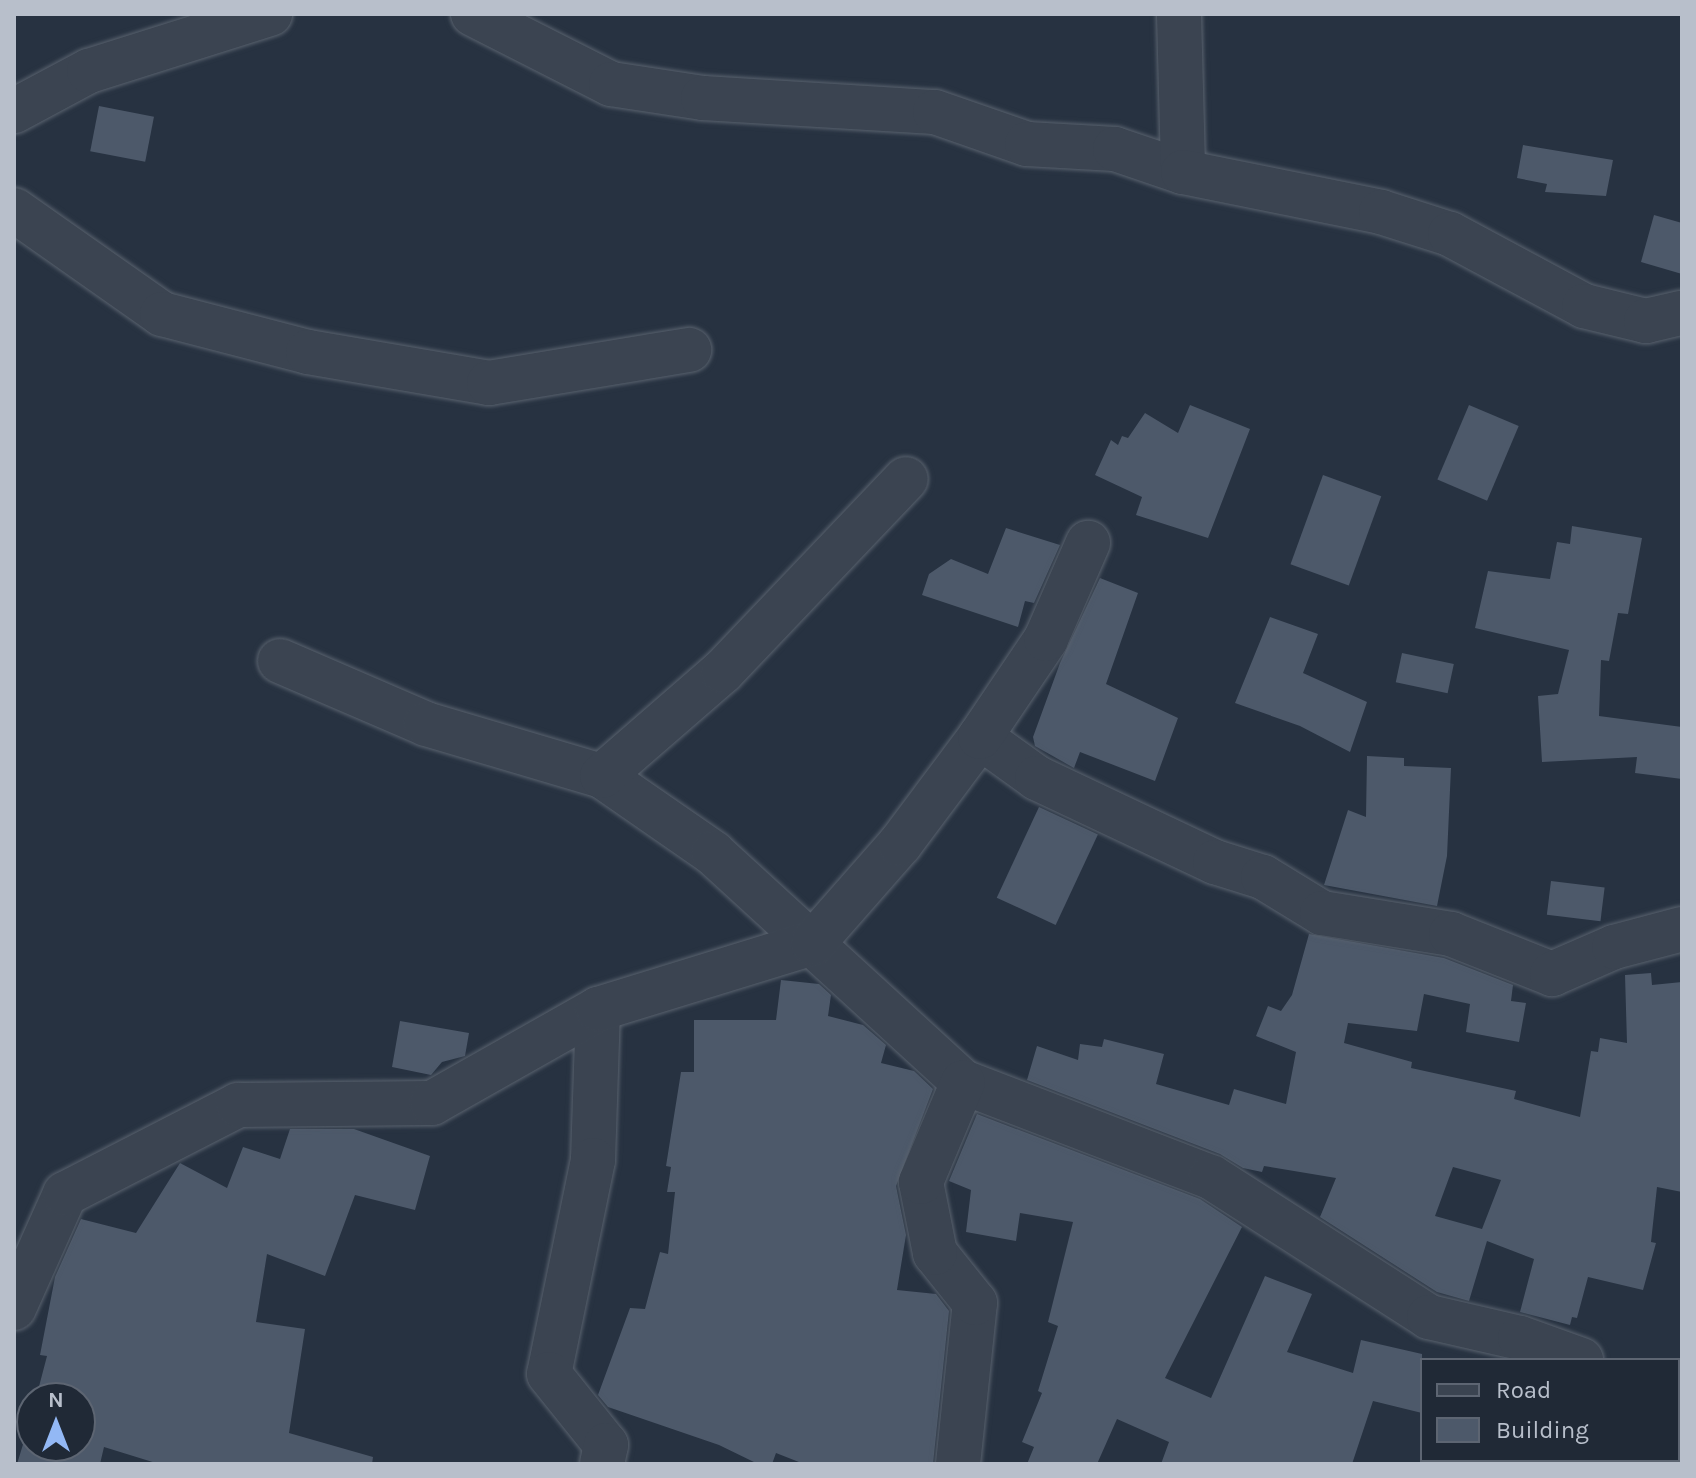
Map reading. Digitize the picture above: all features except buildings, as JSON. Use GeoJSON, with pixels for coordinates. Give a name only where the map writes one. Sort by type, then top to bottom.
{"type":"FeatureCollection","features":[{"type":"Feature","properties":{"kind":"street"},"geometry":{"type":"LineString","coordinates":[[14,111],[89,71],[270,14]]}},
{"type":"Feature","properties":{"kind":"street"},"geometry":{"type":"LineString","coordinates":[[473,14],[611,84],[703,98],[935,112],[1027,144],[1115,149],[1183,172],[1381,212],[1450,234],[1584,306],[1646,321],[1682,313]]}},
{"type":"Feature","properties":{"kind":"street"},"geometry":{"type":"LineString","coordinates":[[1179,14],[1183,172]]}},
{"type":"Feature","properties":{"kind":"street"},"geometry":{"type":"LineString","coordinates":[[14,210],[162,314],[308,352],[489,383],[689,350]]}},
{"type":"Feature","properties":{"kind":"street"},"geometry":{"type":"LineString","coordinates":[[602,776],[723,671],[906,479]]}},
{"type":"Feature","properties":{"kind":"street"},"geometry":{"type":"LineString","coordinates":[[14,1233],[65,1194],[238,1105],[432,1103],[598,1009],[813,943],[900,844],[980,737],[1046,639],[1088,543]]}},
{"type":"Feature","properties":{"kind":"street"},"geometry":{"type":"LineString","coordinates":[[280,661],[426,724],[602,776],[713,853],[963,1082],[1211,1177],[1429,1317],[1520,1338],[1575,1358]]}},
{"type":"Feature","properties":{"kind":"street"},"geometry":{"type":"LineString","coordinates":[[980,737],[1037,778],[1215,862],[1263,877],[1322,913],[1451,934],[1552,974],[1614,947],[1682,929]]}},
{"type":"Feature","properties":{"kind":"street"},"geometry":{"type":"LineString","coordinates":[[598,1009],[593,1160],[549,1374],[606,1445],[602,1464]]}},
{"type":"Feature","properties":{"kind":"street"},"geometry":{"type":"LineString","coordinates":[[958,1464],[975,1303],[935,1253],[921,1182],[963,1082]]}},
{"type":"Feature","properties":{"kind":"street"},"geometry":{"type":"LineString","coordinates":[[14,1308],[65,1194]]}}]}
